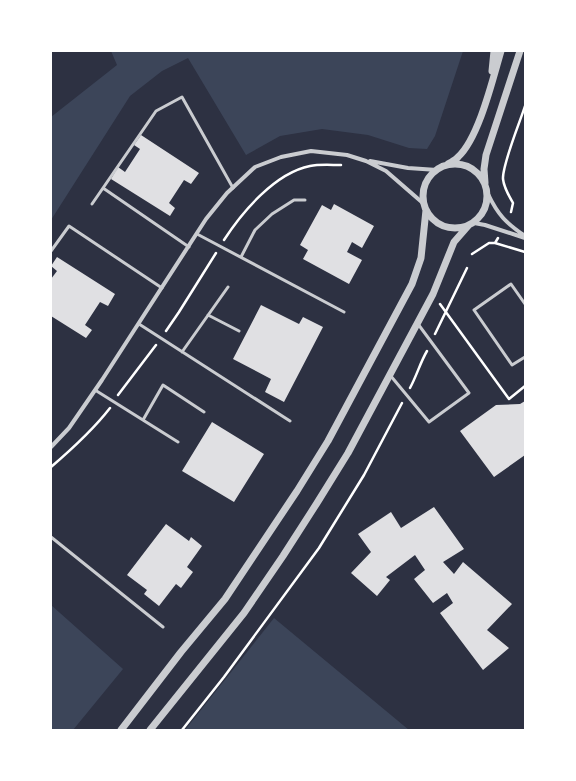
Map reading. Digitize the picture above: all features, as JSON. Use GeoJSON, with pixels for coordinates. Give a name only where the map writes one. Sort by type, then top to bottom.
{"type":"FeatureCollection","features":[{"type":"Feature","properties":{"kind":"street"},"geometry":{"type":"LineString","coordinates":[[491,86],[494,51]]}},
{"type":"Feature","properties":{"kind":"street"},"geometry":{"type":"LineString","coordinates":[[501,51],[476,130],[467,146],[458,157],[437,170],[429,178],[424,188],[423,199],[425,207],[432,219],[446,228],[457,229],[471,224],[485,225],[525,237]]}},
{"type":"Feature","properties":{"kind":"street"},"geometry":{"type":"LineString","coordinates":[[520,52],[486,156],[484,169],[485,183],[495,210],[503,219],[525,237]]}},
{"type":"Feature","properties":{"kind":"street"},"geometry":{"type":"LineString","coordinates":[[51,447],[69,428],[95,390],[206,219],[233,188],[255,167],[281,156],[311,151],[346,155],[408,168],[437,170]]}},
{"type":"Feature","properties":{"kind":"street"},"geometry":{"type":"LineString","coordinates":[[360,159],[386,171],[425,207]]}},
{"type":"Feature","properties":{"kind":"street"},"geometry":{"type":"LineString","coordinates":[[447,165],[459,164],[470,167],[479,174],[485,183]]}},
{"type":"Feature","properties":{"kind":"street"},"geometry":{"type":"LineString","coordinates":[[150,730],[244,613],[283,556],[348,453],[433,294],[454,242],[471,224],[482,216],[487,206],[488,194]]}},
{"type":"Feature","properties":{"kind":"street"},"geometry":{"type":"LineString","coordinates":[[121,730],[181,652],[225,599],[268,536],[328,442],[412,284],[421,258],[425,207]]}},
{"type":"Feature","properties":{"kind":"lane"},"geometry":{"type":"LineString","coordinates":[[92,204],[156,111],[182,97],[233,188]]}},
{"type":"Feature","properties":{"kind":"lane"},"geometry":{"type":"LineString","coordinates":[[103,188],[188,247]]}},
{"type":"Feature","properties":{"kind":"lane"},"geometry":{"type":"LineString","coordinates":[[241,257],[255,230],[272,214],[294,200],[305,200]]}},
{"type":"Feature","properties":{"kind":"lane"},"geometry":{"type":"LineString","coordinates":[[51,251],[70,226],[162,288]]}},
{"type":"Feature","properties":{"kind":"lane"},"geometry":{"type":"LineString","coordinates":[[197,234],[344,312]]}},
{"type":"Feature","properties":{"kind":"lane"},"geometry":{"type":"LineString","coordinates":[[525,304],[511,284],[474,310],[512,365],[525,356]]}},
{"type":"Feature","properties":{"kind":"lane"},"geometry":{"type":"LineString","coordinates":[[182,352],[228,287]]}},
{"type":"Feature","properties":{"kind":"lane"},"geometry":{"type":"LineString","coordinates":[[208,315],[239,331]]}},
{"type":"Feature","properties":{"kind":"lane"},"geometry":{"type":"LineString","coordinates":[[139,324],[290,421]]}},
{"type":"Feature","properties":{"kind":"lane"},"geometry":{"type":"LineString","coordinates":[[390,375],[429,422],[469,393],[417,324]]}},
{"type":"Feature","properties":{"kind":"lane"},"geometry":{"type":"LineString","coordinates":[[143,420],[163,385],[204,412]]}},
{"type":"Feature","properties":{"kind":"lane"},"geometry":{"type":"LineString","coordinates":[[95,390],[178,442]]}},
{"type":"Feature","properties":{"kind":"lane"},"geometry":{"type":"LineString","coordinates":[[51,537],[163,627]]}},
{"type":"Feature","properties":{"kind":"path"},"geometry":{"type":"LineString","coordinates":[[512,209],[513,203],[503,179],[507,161],[525,106]]}},
{"type":"Feature","properties":{"kind":"path"},"geometry":{"type":"LineString","coordinates":[[51,467],[103,417],[179,312],[220,246],[242,215],[260,196],[279,180],[310,166],[348,166]]}},
{"type":"Feature","properties":{"kind":"path"},"geometry":{"type":"LineString","coordinates":[[495,243],[498,239]]}},
{"type":"Feature","properties":{"kind":"path"},"geometry":{"type":"LineString","coordinates":[[472,254],[489,243],[495,243],[525,252]]}},
{"type":"Feature","properties":{"kind":"path"},"geometry":{"type":"LineString","coordinates":[[182,730],[224,678],[319,548],[364,475],[407,394],[417,374],[420,363],[467,268]]}},
{"type":"Feature","properties":{"kind":"path"},"geometry":{"type":"LineString","coordinates":[[433,294],[509,399],[525,386]]}},
{"type":"Feature","properties":{"kind":"shaded area"},"geometry":{"type":"Polygon","coordinates":[[[111,51],[463,51],[435,136],[427,149],[409,148],[368,135],[322,129],[280,136],[246,155],[188,58],[162,71],[130,96],[51,220],[51,117],[117,65],[111,51]]]}},
{"type":"Feature","properties":{"kind":"shaded area"},"geometry":{"type":"Polygon","coordinates":[[[51,605],[123,669],[73,730],[51,730],[51,605]]]}},
{"type":"Feature","properties":{"kind":"shaded area"},"geometry":{"type":"Polygon","coordinates":[[[274,618],[409,730],[185,730],[274,618]]]}},
{"type":"Feature","properties":{"kind":"building"},"geometry":{"type":"Polygon","coordinates":[[[141,135],[199,173],[191,184],[184,180],[169,203],[175,208],[170,216],[111,179],[118,167],[125,172],[140,149],[134,145],[141,135]]]}},
{"type":"Feature","properties":{"kind":"building"},"geometry":{"type":"Polygon","coordinates":[[[334,204],[374,226],[362,248],[352,242],[347,252],[362,260],[349,284],[303,259],[308,250],[300,245],[322,205],[331,210],[334,204]]]}},
{"type":"Feature","properties":{"kind":"building"},"geometry":{"type":"Polygon","coordinates":[[[57,257],[115,294],[108,306],[100,302],[85,325],[92,330],[86,338],[51,316],[51,279],[57,271],[51,266],[57,257]]]}},
{"type":"Feature","properties":{"kind":"building"},"geometry":{"type":"Polygon","coordinates":[[[261,305],[299,324],[303,317],[323,327],[284,402],[265,392],[271,379],[233,359],[261,305]]]}},
{"type":"Feature","properties":{"kind":"building"},"geometry":{"type":"Polygon","coordinates":[[[525,401],[525,455],[494,477],[460,431],[496,405],[520,404],[525,401]]]}},
{"type":"Feature","properties":{"kind":"building"},"geometry":{"type":"Polygon","coordinates":[[[212,422],[264,454],[234,502],[182,471],[212,422]]]}},
{"type":"Feature","properties":{"kind":"building"},"geometry":{"type":"Polygon","coordinates":[[[434,507],[464,549],[443,562],[454,574],[463,562],[512,604],[487,630],[509,648],[483,670],[440,613],[453,603],[447,593],[433,603],[414,579],[425,570],[415,555],[386,577],[390,580],[377,596],[351,573],[371,552],[358,534],[391,512],[401,528],[434,507]]]}},
{"type":"Feature","properties":{"kind":"building"},"geometry":{"type":"Polygon","coordinates":[[[166,524],[189,541],[191,537],[202,546],[187,567],[193,572],[181,588],[176,584],[159,606],[144,594],[147,590],[127,575],[166,524]]]}}]}
